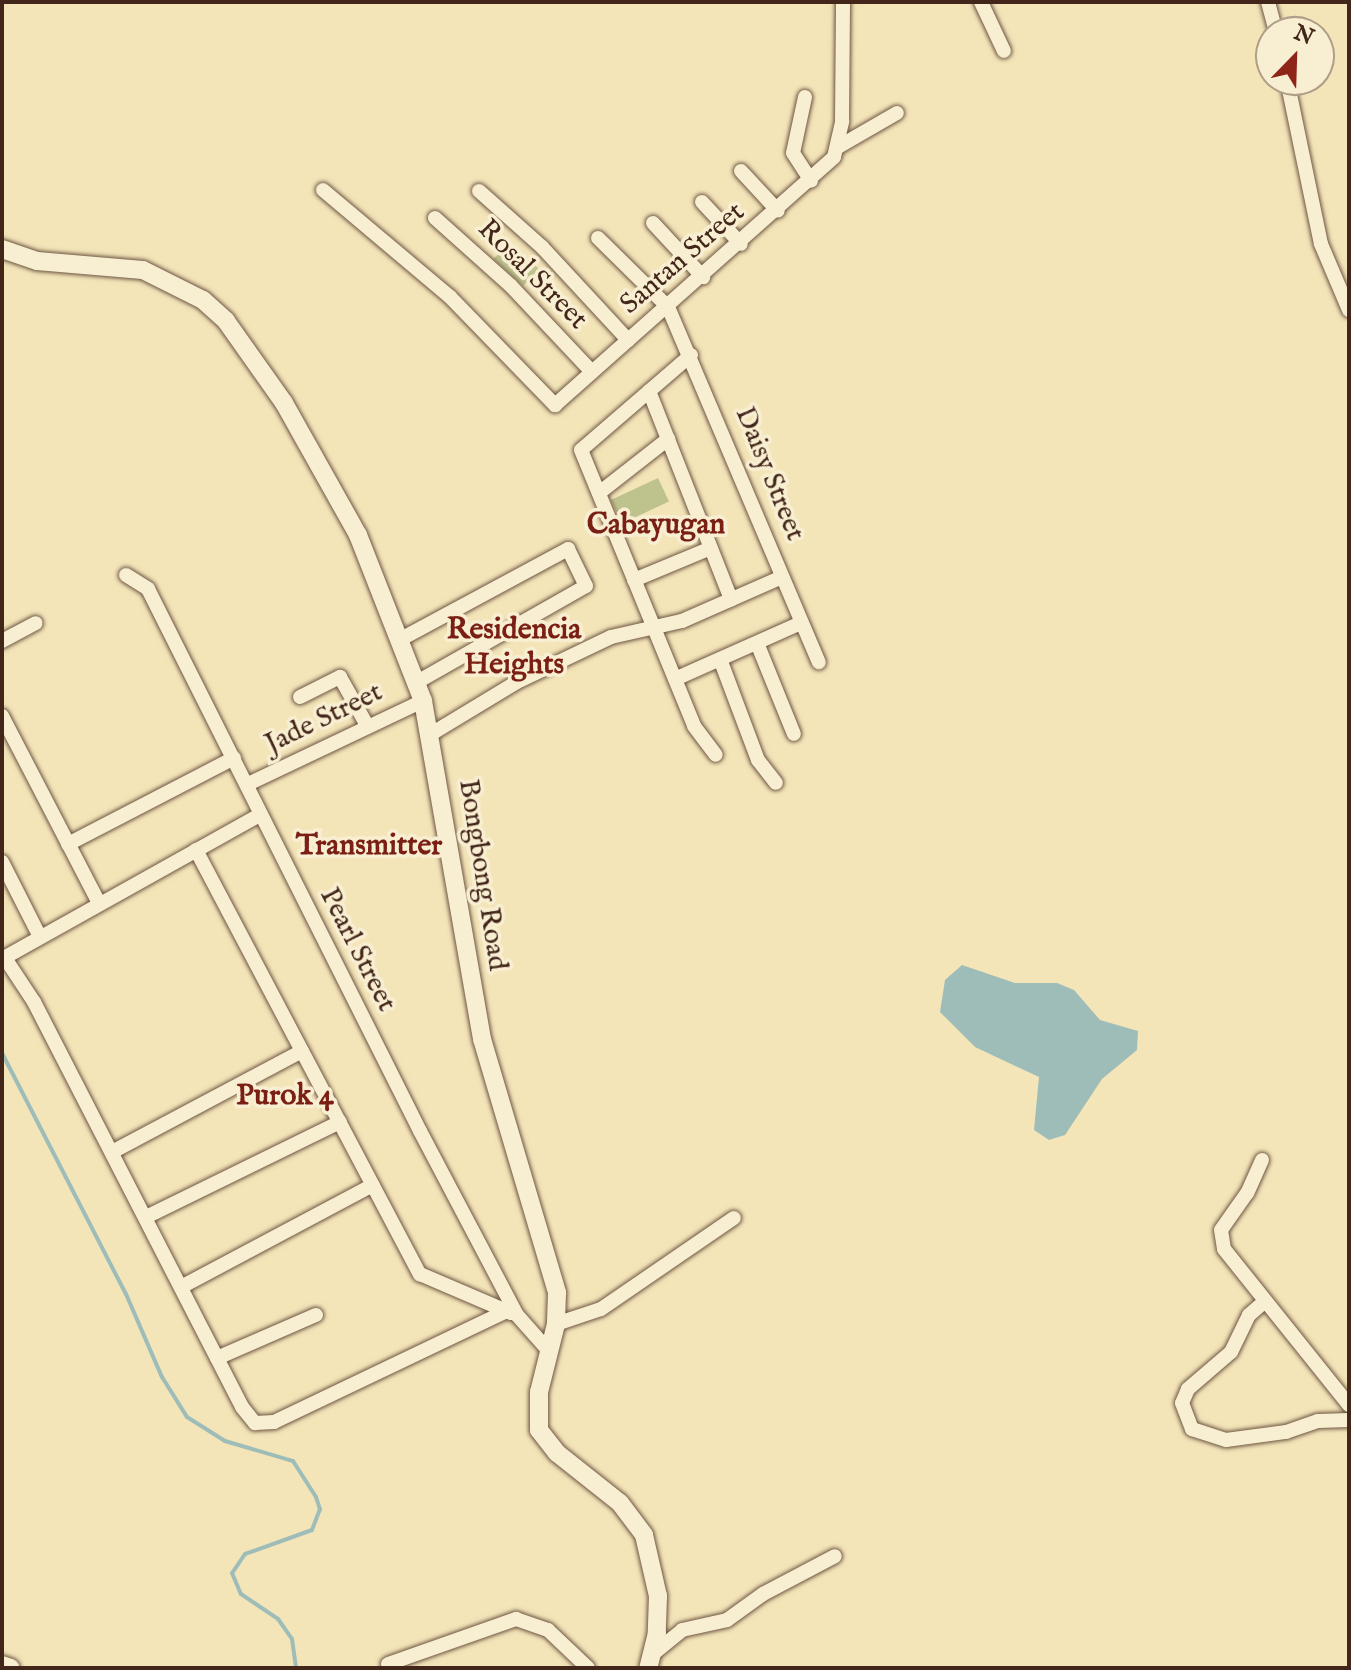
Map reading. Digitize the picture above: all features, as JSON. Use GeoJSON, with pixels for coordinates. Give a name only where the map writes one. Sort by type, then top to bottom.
{"type":"FeatureCollection","features":[{"type":"Feature","properties":{"kind":"street"},"geometry":{"type":"LineString","coordinates":[[838,147],[843,2]]}},
{"type":"Feature","properties":{"kind":"street"},"geometry":{"type":"LineString","coordinates":[[987,4],[1004,51]]}},
{"type":"Feature","properties":{"kind":"street"},"geometry":{"type":"LineString","coordinates":[[1290,96],[1321,244],[1349,310]]}},
{"type":"Feature","properties":{"kind":"street"},"geometry":{"type":"LineString","coordinates":[[805,97],[793,153],[811,181]]}},
{"type":"Feature","properties":{"kind":"street"},"geometry":{"type":"LineString","coordinates":[[838,147],[897,113]]}},
{"type":"Feature","properties":{"kind":"street","name":"Santan Street"},"geometry":{"type":"LineString","coordinates":[[323,190],[457,304],[555,405],[811,181],[838,147]]}},
{"type":"Feature","properties":{"kind":"street"},"geometry":{"type":"LineString","coordinates":[[741,171],[778,211]]}},
{"type":"Feature","properties":{"kind":"street"},"geometry":{"type":"LineString","coordinates":[[479,191],[542,247],[628,340]]}},
{"type":"Feature","properties":{"kind":"street"},"geometry":{"type":"LineString","coordinates":[[702,202],[741,244]]}},
{"type":"Feature","properties":{"kind":"street","name":"Rosal Street"},"geometry":{"type":"LineString","coordinates":[[435,218],[511,286],[592,372]]}},
{"type":"Feature","properties":{"kind":"street"},"geometry":{"type":"LineString","coordinates":[[653,223],[703,277]]}},
{"type":"Feature","properties":{"kind":"street","name":"Daisy Street"},"geometry":{"type":"LineString","coordinates":[[598,238],[668,307],[819,662]]}},
{"type":"Feature","properties":{"kind":"street","name":"Bongbong Road"},"geometry":{"type":"LineString","coordinates":[[2,249],[37,261],[123,266],[164,277],[203,300],[226,321],[324,467],[401,639],[423,701],[431,734],[471,988],[504,1121],[557,1293],[556,1324],[539,1392],[539,1430],[557,1453],[620,1503],[644,1535],[658,1596],[651,1660]]}},
{"type":"Feature","properties":{"kind":"street"},"geometry":{"type":"LineString","coordinates":[[691,355],[581,450],[694,726],[716,755]]}},
{"type":"Feature","properties":{"kind":"street"},"geometry":{"type":"LineString","coordinates":[[649,391],[731,599]]}},
{"type":"Feature","properties":{"kind":"street"},"geometry":{"type":"LineString","coordinates":[[599,493],[668,439]]}},
{"type":"Feature","properties":{"kind":"street"},"geometry":{"type":"LineString","coordinates":[[634,580],[711,548]]}},
{"type":"Feature","properties":{"kind":"street"},"geometry":{"type":"LineString","coordinates":[[401,639],[568,549],[586,586],[417,682]]}},
{"type":"Feature","properties":{"kind":"street","name":"Pearl Street"},"geometry":{"type":"LineString","coordinates":[[126,575],[148,589],[512,1313],[548,1350]]}},
{"type":"Feature","properties":{"kind":"street"},"geometry":{"type":"LineString","coordinates":[[431,734],[544,668],[611,637],[653,629],[782,577]]}},
{"type":"Feature","properties":{"kind":"street"},"geometry":{"type":"LineString","coordinates":[[2,641],[36,623]]}},
{"type":"Feature","properties":{"kind":"street"},"geometry":{"type":"LineString","coordinates":[[675,679],[801,623]]}},
{"type":"Feature","properties":{"kind":"street"},"geometry":{"type":"LineString","coordinates":[[757,643],[794,734]]}},
{"type":"Feature","properties":{"kind":"street"},"geometry":{"type":"LineString","coordinates":[[720,659],[758,760],[776,783]]}},
{"type":"Feature","properties":{"kind":"street"},"geometry":{"type":"LineString","coordinates":[[300,697],[340,677],[368,727]]}},
{"type":"Feature","properties":{"kind":"street","name":"Jade Street"},"geometry":{"type":"LineString","coordinates":[[248,784],[423,701]]}},
{"type":"Feature","properties":{"kind":"street"},"geometry":{"type":"LineString","coordinates":[[2,716],[99,903]]}},
{"type":"Feature","properties":{"kind":"street"},"geometry":{"type":"LineString","coordinates":[[68,844],[234,758]]}},
{"type":"Feature","properties":{"kind":"street"},"geometry":{"type":"LineString","coordinates":[[260,815],[39,935],[4,958],[34,1002],[246,1414],[262,1425],[512,1313]]}},
{"type":"Feature","properties":{"kind":"street"},"geometry":{"type":"LineString","coordinates":[[196,850],[420,1274],[512,1313]]}},
{"type":"Feature","properties":{"kind":"street"},"geometry":{"type":"LineString","coordinates":[[2,862],[39,935]]}},
{"type":"Feature","properties":{"kind":"street"},"geometry":{"type":"LineString","coordinates":[[112,1152],[302,1051]]}},
{"type":"Feature","properties":{"kind":"street"},"geometry":{"type":"LineString","coordinates":[[146,1217],[340,1122]]}},
{"type":"Feature","properties":{"kind":"street"},"geometry":{"type":"LineString","coordinates":[[1262,1160],[1247,1193],[1221,1230],[1220,1239],[1264,1302],[1349,1405]]}},
{"type":"Feature","properties":{"kind":"street"},"geometry":{"type":"LineString","coordinates":[[181,1287],[373,1185]]}},
{"type":"Feature","properties":{"kind":"street"},"geometry":{"type":"LineString","coordinates":[[556,1324],[601,1309],[734,1218]]}},
{"type":"Feature","properties":{"kind":"street"},"geometry":{"type":"LineString","coordinates":[[1264,1302],[1249,1315],[1231,1352],[1188,1389],[1182,1403],[1192,1429],[1226,1440],[1286,1432],[1318,1421],[1349,1420]]}},
{"type":"Feature","properties":{"kind":"street"},"geometry":{"type":"LineString","coordinates":[[217,1358],[316,1315]]}},
{"type":"Feature","properties":{"kind":"street"},"geometry":{"type":"LineString","coordinates":[[651,1660],[682,1630],[727,1620],[763,1594],[835,1556]]}},
{"type":"Feature","properties":{"kind":"street"},"geometry":{"type":"LineString","coordinates":[[388,1664],[516,1619],[548,1630],[588,1668]]}},
{"type":"Feature","properties":{"kind":"street"},"geometry":{"type":"LineString","coordinates":[[2,1665],[11,1668]]}},
{"type":"Feature","properties":{"kind":"green space"},"geometry":{"type":"Polygon","coordinates":[[[509,242],[539,269],[523,286],[494,259],[509,242]]]}},
{"type":"Feature","properties":{"kind":"green space"},"geometry":{"type":"Polygon","coordinates":[[[658,478],[669,502],[622,524],[611,500],[658,478]]]}},
{"type":"Feature","properties":{"kind":"water"},"geometry":{"type":"Polygon","coordinates":[[[962,965],[1015,983],[1057,983],[1074,990],[1100,1020],[1138,1031],[1137,1050],[1102,1079],[1065,1135],[1049,1140],[1034,1130],[1039,1077],[975,1047],[940,1012],[945,980],[962,965]]]}},
{"type":"Feature","properties":{"kind":"waterway"},"geometry":{"type":"LineString","coordinates":[[2,1053],[126,1294],[162,1377],[187,1417],[225,1441],[293,1461],[316,1497],[320,1509],[312,1530],[245,1554],[232,1573],[241,1594],[278,1619],[292,1639],[296,1668]]}},
{"type":"Feature","properties":{"kind":"district","name":"Cabayugan"},"geometry":{"type":"Point","coordinates":[656,525]}},
{"type":"Feature","properties":{"kind":"district","name":"Residencia Heights"},"geometry":{"type":"Point","coordinates":[514,647]}},
{"type":"Feature","properties":{"kind":"district","name":"Transmitter"},"geometry":{"type":"Point","coordinates":[369,846]}},
{"type":"Feature","properties":{"kind":"district","name":"Purok 4"},"geometry":{"type":"Point","coordinates":[285,1096]}}]}
